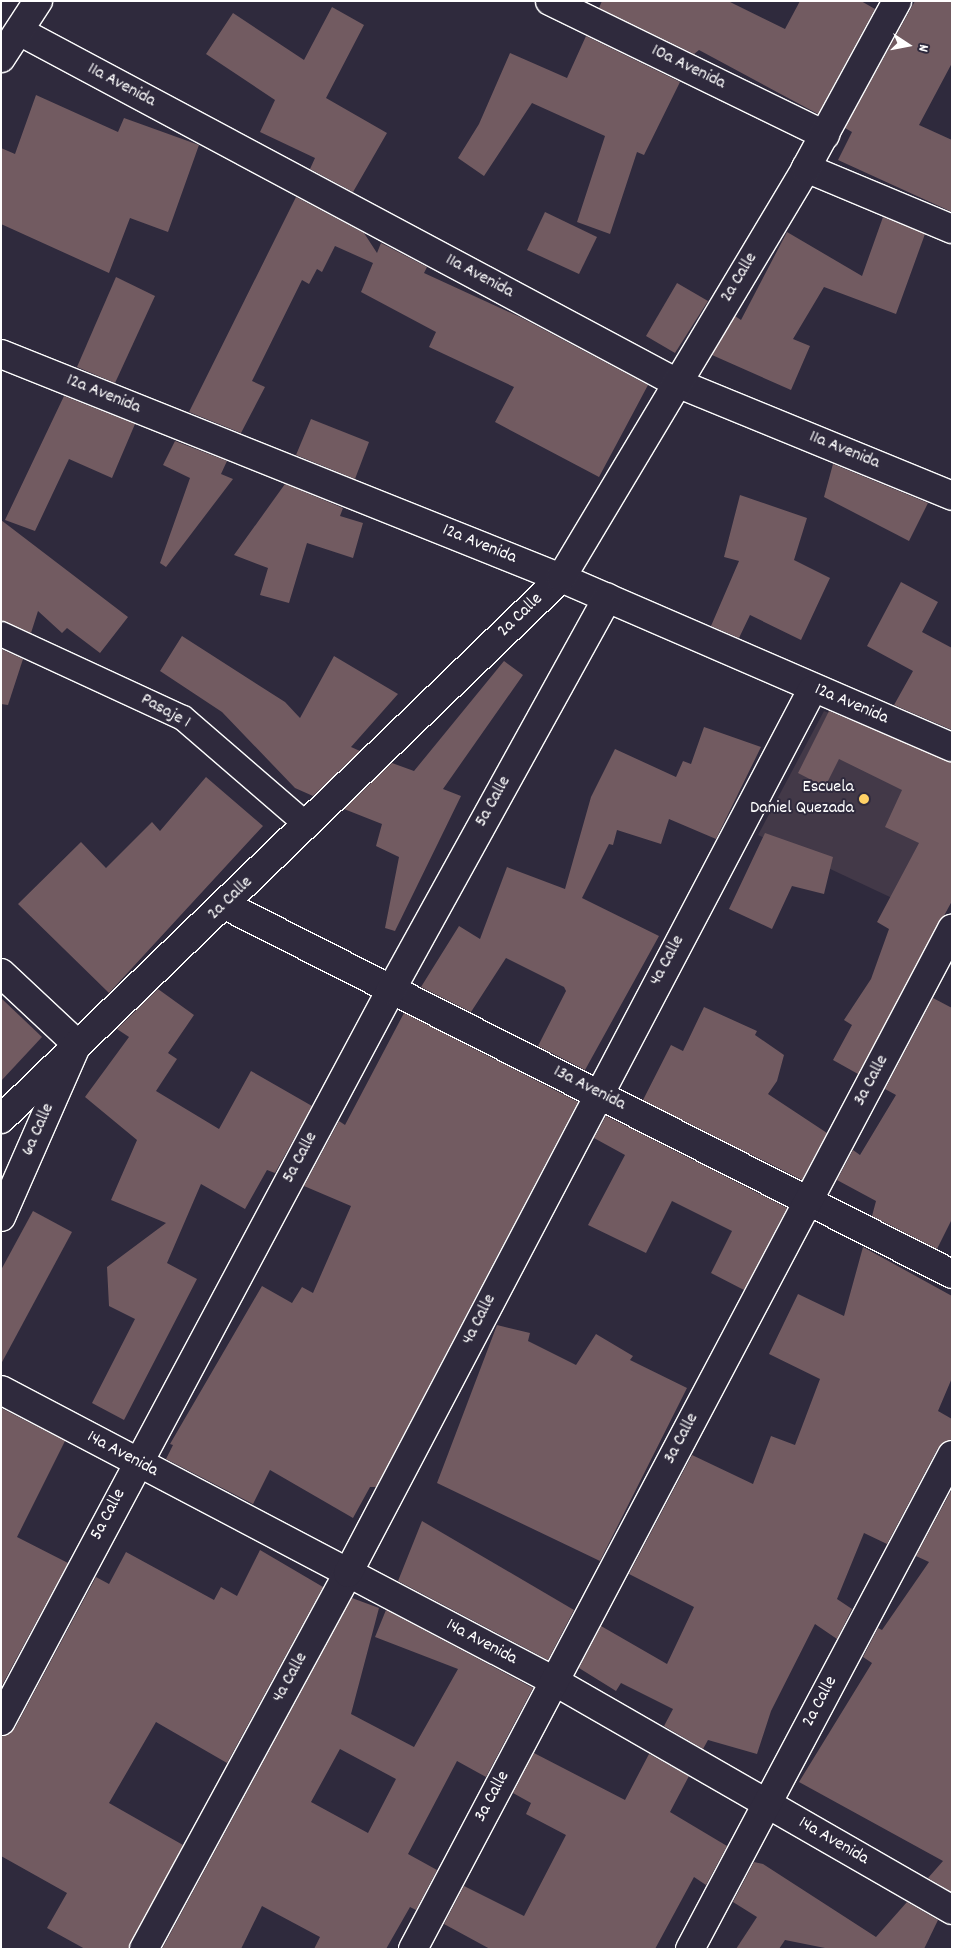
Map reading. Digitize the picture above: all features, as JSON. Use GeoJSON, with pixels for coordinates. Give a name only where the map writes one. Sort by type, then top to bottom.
{"type":"FeatureCollection","features":[{"type":"Feature","properties":{"kind":"street"},"geometry":{"type":"LineString","coordinates":[[1,58],[38,1]]}},
{"type":"Feature","properties":{"kind":"street","name":"10a Avenida"},"geometry":{"type":"LineString","coordinates":[[550,1],[825,135]]}},
{"type":"Feature","properties":{"kind":"street","name":"2a Calle"},"geometry":{"type":"LineString","coordinates":[[1,1119],[77,1044],[226,905],[561,578],[806,168],[897,1]]}},
{"type":"Feature","properties":{"kind":"street","name":"11a Avenida"},"geometry":{"type":"LineString","coordinates":[[18,31],[677,383],[952,496]]}},
{"type":"Feature","properties":{"kind":"street"},"geometry":{"type":"LineString","coordinates":[[806,168],[952,229]]}},
{"type":"Feature","properties":{"kind":"street","name":"12a Avenida"},"geometry":{"type":"LineString","coordinates":[[1,354],[561,578],[812,690],[952,747]]}},
{"type":"Feature","properties":{"kind":"street","name":"5a Calle"},"geometry":{"type":"LineString","coordinates":[[1,1722],[136,1463],[391,990],[607,598]]}},
{"type":"Feature","properties":{"kind":"street","name":"4a Calle"},"geometry":{"type":"LineString","coordinates":[[144,1949],[348,1573],[598,1094],[812,690]]}},
{"type":"Feature","properties":{"kind":"street","name":"13a Avenida"},"geometry":{"type":"LineString","coordinates":[[226,905],[952,1274]]}},
{"type":"Feature","properties":{"kind":"street","name":"3a Calle"},"geometry":{"type":"LineString","coordinates":[[413,1949],[952,929]]}},
{"type":"Feature","properties":{"kind":"street"},"geometry":{"type":"LineString","coordinates":[[1,973],[77,1044]]}},
{"type":"Feature","properties":{"kind":"street","name":"6a Calle"},"geometry":{"type":"LineString","coordinates":[[1,1217],[77,1044]]}},
{"type":"Feature","properties":{"kind":"street","name":"14a Avenida"},"geometry":{"type":"LineString","coordinates":[[1,1390],[136,1463],[554,1681],[952,1910]]}},
{"type":"Feature","properties":{"kind":"street","name":"2a Calle"},"geometry":{"type":"LineString","coordinates":[[690,1949],[952,1455]]}},
{"type":"Feature","properties":{"kind":"lane","name":"Pasaje 1"},"geometry":{"type":"LineString","coordinates":[[1,634],[183,718],[307,825]]}},
{"type":"Feature","properties":{"kind":"shaded area","name":"Escuela Daniel Quezada"},"geometry":{"type":"Polygon","coordinates":[[[824,711],[952,764],[939,920],[758,835],[824,711]]]}},
{"type":"Feature","properties":{"kind":"building"},"geometry":{"type":"Polygon","coordinates":[[[602,1],[728,1],[785,29],[800,1],[861,1],[875,9],[818,114],[699,50],[694,54],[599,8],[602,1]]]}},
{"type":"Feature","properties":{"kind":"building"},"geometry":{"type":"Polygon","coordinates":[[[915,1],[952,1],[952,63],[919,125],[952,140],[952,212],[838,160],[852,132],[845,128],[915,1]]]}},
{"type":"Feature","properties":{"kind":"building"},"geometry":{"type":"Polygon","coordinates":[[[332,7],[364,25],[326,98],[387,133],[353,192],[310,169],[315,158],[260,132],[275,100],[206,54],[233,13],[304,60],[332,7]]]}},
{"type":"Feature","properties":{"kind":"building"},"geometry":{"type":"Polygon","coordinates":[[[586,36],[680,82],[644,155],[637,152],[610,234],[577,222],[605,136],[532,103],[484,176],[458,158],[479,124],[510,53],[567,78],[586,36]]]}},
{"type":"Feature","properties":{"kind":"building"},"geometry":{"type":"Polygon","coordinates":[[[36,95],[118,132],[124,118],[199,145],[168,232],[130,218],[109,273],[1,224],[1,148],[15,154],[36,95]]]}},
{"type":"Feature","properties":{"kind":"building"},"geometry":{"type":"Polygon","coordinates":[[[296,197],[364,233],[377,253],[381,243],[427,267],[424,273],[520,317],[648,385],[599,477],[495,422],[514,387],[429,347],[436,332],[361,292],[373,263],[335,246],[322,272],[317,269],[309,284],[302,280],[252,381],[265,387],[241,433],[189,412],[296,197]]]}},
{"type":"Feature","properties":{"kind":"building"},"geometry":{"type":"Polygon","coordinates":[[[545,212],[597,237],[579,274],[527,250],[545,212]]]}},
{"type":"Feature","properties":{"kind":"building"},"geometry":{"type":"Polygon","coordinates":[[[883,217],[925,234],[896,314],[824,287],[793,339],[810,346],[791,390],[712,355],[735,316],[741,320],[787,232],[862,276],[883,217]]]}},
{"type":"Feature","properties":{"kind":"building"},"geometry":{"type":"Polygon","coordinates":[[[116,277],[155,296],[115,383],[77,367],[116,277]]]}},
{"type":"Feature","properties":{"kind":"building"},"geometry":{"type":"Polygon","coordinates":[[[677,283],[708,301],[675,353],[646,336],[677,283]]]}},
{"type":"Feature","properties":{"kind":"building"},"geometry":{"type":"Polygon","coordinates":[[[64,396],[135,424],[112,478],[69,459],[35,531],[5,520],[64,396]]]}},
{"type":"Feature","properties":{"kind":"building"},"geometry":{"type":"Polygon","coordinates":[[[311,419],[369,442],[355,479],[296,455],[311,419]]]}},
{"type":"Feature","properties":{"kind":"building"},"geometry":{"type":"Polygon","coordinates":[[[175,441],[227,461],[221,474],[233,479],[166,567],[160,563],[190,478],[163,465],[175,441]]]}},
{"type":"Feature","properties":{"kind":"building"},"geometry":{"type":"Polygon","coordinates":[[[833,464],[928,503],[909,541],[824,497],[833,464]]]}},
{"type":"Feature","properties":{"kind":"building"},"geometry":{"type":"Polygon","coordinates":[[[285,484],[343,508],[340,516],[363,523],[353,558],[307,543],[289,603],[260,595],[268,568],[234,555],[285,484]]]}},
{"type":"Feature","properties":{"kind":"building"},"geometry":{"type":"Polygon","coordinates":[[[740,495],[807,518],[794,560],[830,578],[801,640],[750,615],[739,638],[711,626],[739,561],[724,557],[740,495]]]}},
{"type":"Feature","properties":{"kind":"building"},"geometry":{"type":"Polygon","coordinates":[[[1,520],[128,617],[100,653],[67,628],[62,633],[38,611],[31,633],[1,620],[1,520]]]}},
{"type":"Feature","properties":{"kind":"building"},"geometry":{"type":"Polygon","coordinates":[[[901,582],[938,602],[922,632],[952,648],[952,730],[894,705],[913,671],[867,646],[901,582]]]}},
{"type":"Feature","properties":{"kind":"building"},"geometry":{"type":"Polygon","coordinates":[[[182,636],[285,702],[300,718],[334,656],[398,694],[351,747],[360,751],[313,796],[295,788],[222,712],[160,671],[182,636]]]}},
{"type":"Feature","properties":{"kind":"building"},"geometry":{"type":"Polygon","coordinates":[[[1,649],[23,659],[8,705],[1,704],[1,649]]]}},
{"type":"Feature","properties":{"kind":"building"},"geometry":{"type":"Polygon","coordinates":[[[504,661],[523,675],[443,789],[461,796],[395,931],[385,928],[399,857],[376,846],[382,824],[344,809],[392,763],[414,771],[504,661]]]}},
{"type":"Feature","properties":{"kind":"building"},"geometry":{"type":"Polygon","coordinates":[[[829,711],[952,762],[952,901],[858,1074],[833,1060],[852,1025],[844,1020],[871,979],[889,929],[877,922],[919,843],[885,827],[902,790],[839,759],[825,787],[798,773],[829,711]]]}},
{"type":"Feature","properties":{"kind":"building"},"geometry":{"type":"Polygon","coordinates":[[[704,727],[761,747],[716,839],[669,819],[661,844],[617,830],[613,845],[609,844],[582,898],[659,936],[585,1070],[538,1046],[566,991],[564,987],[506,958],[471,1012],[421,987],[459,926],[480,939],[507,867],[565,889],[591,797],[615,749],[676,777],[683,761],[691,764],[704,727]]]}},
{"type":"Feature","properties":{"kind":"building"},"geometry":{"type":"Polygon","coordinates":[[[206,777],[263,826],[109,993],[18,904],[81,842],[106,868],[152,822],[160,831],[206,777]]]}},
{"type":"Feature","properties":{"kind":"building"},"geometry":{"type":"Polygon","coordinates":[[[765,833],[833,857],[824,894],[792,886],[772,929],[729,909],[765,833]]]}},
{"type":"Feature","properties":{"kind":"building"},"geometry":{"type":"Polygon","coordinates":[[[158,989],[194,1015],[168,1053],[177,1059],[156,1091],[219,1129],[251,1071],[312,1106],[275,1173],[267,1170],[245,1209],[201,1184],[167,1263],[197,1279],[124,1420],[92,1403],[135,1319],[109,1306],[107,1267],[166,1223],[111,1200],[137,1140],[85,1097],[129,1037],[117,1029],[158,989]]]}},
{"type":"Feature","properties":{"kind":"building"},"geometry":{"type":"Polygon","coordinates":[[[1,998],[42,1037],[1,1081],[1,998]]]}},
{"type":"Feature","properties":{"kind":"building"},"geometry":{"type":"Polygon","coordinates":[[[933,998],[952,1008],[952,1219],[937,1249],[872,1216],[876,1201],[837,1180],[853,1150],[860,1155],[896,1095],[885,1089],[933,998]]]}},
{"type":"Feature","properties":{"kind":"building"},"geometry":{"type":"Polygon","coordinates":[[[704,1007],[757,1031],[755,1035],[784,1055],[777,1081],[768,1094],[827,1133],[802,1180],[643,1100],[671,1045],[683,1051],[704,1007]]]}},
{"type":"Feature","properties":{"kind":"building"},"geometry":{"type":"Polygon","coordinates":[[[404,1013],[578,1102],[376,1487],[370,1487],[353,1518],[270,1470],[253,1504],[166,1459],[173,1445],[170,1444],[262,1286],[292,1303],[302,1287],[313,1293],[351,1206],[304,1186],[339,1121],[345,1125],[404,1013]]]}},
{"type":"Feature","properties":{"kind":"building"},"geometry":{"type":"Polygon","coordinates":[[[606,1116],[787,1208],[744,1290],[711,1273],[732,1231],[672,1201],[646,1253],[588,1225],[625,1155],[594,1138],[606,1116]]]}},
{"type":"Feature","properties":{"kind":"building"},"geometry":{"type":"Polygon","coordinates":[[[33,1211],[72,1232],[1,1364],[1,1270],[33,1211]]]}},
{"type":"Feature","properties":{"kind":"building"},"geometry":{"type":"Polygon","coordinates":[[[863,1247],[952,1296],[952,1378],[938,1411],[952,1419],[952,1439],[938,1448],[887,1544],[864,1533],[837,1599],[852,1609],[837,1639],[815,1624],[771,1711],[757,1754],[708,1740],[703,1749],[664,1726],[673,1709],[621,1683],[616,1691],[579,1668],[601,1626],[667,1664],[694,1607],[629,1574],[692,1455],[753,1484],[771,1436],[795,1445],[820,1379],[769,1354],[798,1294],[844,1316],[863,1247]]]}},
{"type":"Feature","properties":{"kind":"building"},"geometry":{"type":"Polygon","coordinates":[[[497,1325],[530,1333],[528,1341],[576,1365],[596,1334],[633,1356],[630,1360],[687,1388],[600,1561],[437,1483],[497,1325]]]}},
{"type":"Feature","properties":{"kind":"building"},"geometry":{"type":"Polygon","coordinates":[[[1,1408],[65,1441],[17,1537],[68,1563],[1,1687],[1,1408]]]}},
{"type":"Feature","properties":{"kind":"building"},"geometry":{"type":"Polygon","coordinates":[[[952,1489],[951,1892],[928,1878],[943,1861],[799,1782],[872,1663],[863,1657],[878,1628],[882,1630],[929,1562],[916,1556],[952,1489]]]}},
{"type":"Feature","properties":{"kind":"building"},"geometry":{"type":"Polygon","coordinates":[[[422,1521],[574,1610],[548,1660],[398,1581],[422,1521]]]}},
{"type":"Feature","properties":{"kind":"building"},"geometry":{"type":"Polygon","coordinates":[[[260,1550],[323,1587],[227,1763],[156,1722],[109,1803],[183,1845],[128,1949],[85,1949],[47,1928],[67,1893],[1,1856],[1,1737],[15,1728],[96,1577],[109,1584],[126,1552],[214,1600],[221,1587],[237,1596],[260,1550]]]}},
{"type":"Feature","properties":{"kind":"building"},"geometry":{"type":"Polygon","coordinates":[[[352,1598],[379,1608],[351,1714],[414,1747],[458,1669],[375,1637],[386,1610],[533,1688],[486,1777],[457,1761],[408,1854],[437,1870],[416,1910],[410,1907],[386,1949],[314,1949],[320,1937],[262,1906],[241,1949],[162,1949],[352,1598]],[[340,1749],[311,1802],[368,1833],[396,1779],[340,1749]]]}},
{"type":"Feature","properties":{"kind":"building"},"geometry":{"type":"Polygon","coordinates":[[[534,1753],[625,1800],[649,1754],[689,1776],[670,1812],[727,1846],[706,1885],[694,1877],[655,1949],[490,1949],[444,1924],[464,1886],[524,1916],[566,1835],[526,1814],[531,1803],[513,1793],[534,1753]]]}},
{"type":"Feature","properties":{"kind":"building"},"geometry":{"type":"Polygon","coordinates":[[[754,1862],[763,1864],[876,1937],[907,1902],[938,1920],[924,1949],[830,1949],[785,1940],[779,1949],[736,1949],[757,1917],[733,1902],[754,1862]]]}},
{"type":"Feature","properties":{"kind":"place","name":"Escuela Daniel Quezada"},"geometry":{"type":"Point","coordinates":[864,799]}}]}
